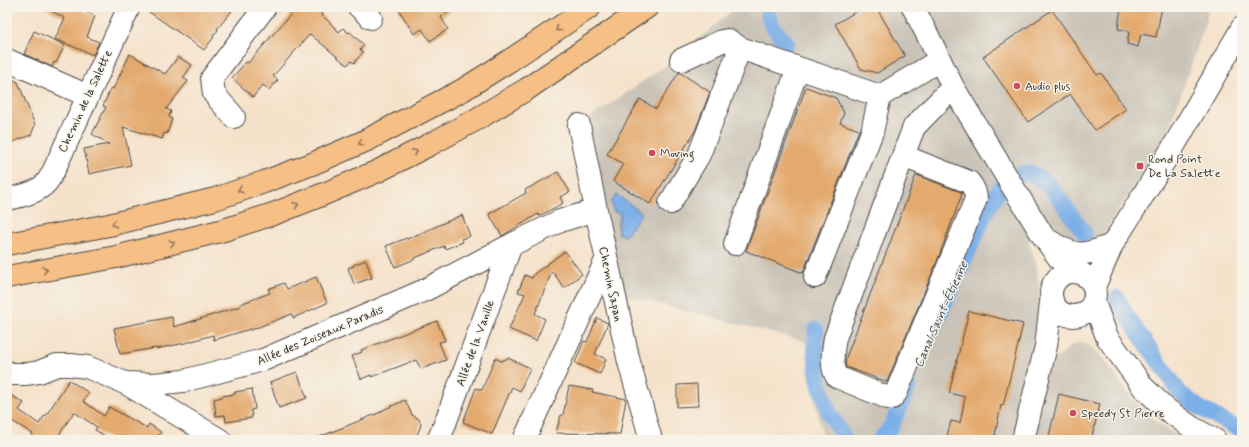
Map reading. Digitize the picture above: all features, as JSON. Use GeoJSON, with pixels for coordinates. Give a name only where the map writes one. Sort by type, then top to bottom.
{"type":"FeatureCollection","features":[{"type":"Feature","properties":{"kind":"highway"},"geometry":{"type":"LineString","coordinates":[[414,116],[562,7]]}},
{"type":"Feature","properties":{"kind":"highway"},"geometry":{"type":"LineString","coordinates":[[7,244],[109,225],[215,199],[312,164],[365,141],[461,91],[509,62],[590,7]]}},
{"type":"Feature","properties":{"kind":"highway"},"geometry":{"type":"LineString","coordinates":[[7,277],[116,257],[224,230],[324,194],[378,171],[477,119],[527,89],[646,8]]}},
{"type":"Feature","properties":{"kind":"street","name":"Chemin de la Salette"},"geometry":{"type":"LineString","coordinates":[[7,199],[35,190],[46,183],[53,172],[129,7]]}},
{"type":"Feature","properties":{"kind":"street"},"geometry":{"type":"LineString","coordinates":[[234,117],[214,94],[212,78],[265,7]]}},
{"type":"Feature","properties":{"kind":"street"},"geometry":{"type":"LineString","coordinates":[[912,7],[953,86],[1073,286],[1107,337],[1143,388],[1166,410],[1214,440]]}},
{"type":"Feature","properties":{"kind":"street"},"geometry":{"type":"LineString","coordinates":[[1107,337],[1087,323],[1059,312],[1073,286],[1112,245],[1175,144],[1242,28]]}},
{"type":"Feature","properties":{"kind":"street"},"geometry":{"type":"LineString","coordinates":[[681,60],[722,41],[728,40],[740,48],[880,96]]}},
{"type":"Feature","properties":{"kind":"street"},"geometry":{"type":"LineString","coordinates":[[670,204],[699,155],[740,48]]}},
{"type":"Feature","properties":{"kind":"street"},"geometry":{"type":"LineString","coordinates":[[7,60],[88,96]]}},
{"type":"Feature","properties":{"kind":"street"},"geometry":{"type":"LineString","coordinates":[[815,277],[872,132],[880,96],[940,60]]}},
{"type":"Feature","properties":{"kind":"street"},"geometry":{"type":"LineString","coordinates":[[735,244],[798,68]]}},
{"type":"Feature","properties":{"kind":"street"},"geometry":{"type":"LineString","coordinates":[[903,156],[969,182],[974,188],[976,199],[896,393],[892,398],[888,398],[837,377],[834,374],[833,348],[835,338],[903,156],[914,127],[953,86]]}},
{"type":"Feature","properties":{"kind":"street","name":"Chemin Sapan"},"geometry":{"type":"LineString","coordinates":[[579,125],[606,260],[629,362],[651,440]]}},
{"type":"Feature","properties":{"kind":"street","name":"Allée des Zoiseaux Paradis"},"geometry":{"type":"LineString","coordinates":[[7,372],[11,374],[27,374],[39,372],[57,365],[87,366],[125,383],[154,384],[183,381],[264,360],[425,290],[510,245],[560,221],[596,210]]}},
{"type":"Feature","properties":{"kind":"street"},"geometry":{"type":"LineString","coordinates":[[1043,236],[1069,252],[1081,254],[1093,252],[1112,245]]}},
{"type":"Feature","properties":{"kind":"street","name":"Allée de la Vanille"},"geometry":{"type":"LineString","coordinates":[[438,440],[510,245]]}},
{"type":"Feature","properties":{"kind":"street"},"geometry":{"type":"LineString","coordinates":[[524,440],[606,260]]}},
{"type":"Feature","properties":{"kind":"street"},"geometry":{"type":"LineString","coordinates":[[1023,440],[1046,346],[1073,286]]}},
{"type":"Feature","properties":{"kind":"street"},"geometry":{"type":"LineString","coordinates":[[1046,346],[1073,317]]}},
{"type":"Feature","properties":{"kind":"street"},"geometry":{"type":"LineString","coordinates":[[125,383],[220,440]]}},
{"type":"Feature","properties":{"kind":"shaded area"},"geometry":{"type":"Polygon","coordinates":[[[736,7],[1208,7],[1207,17],[1195,54],[1165,139],[1101,237],[1092,243],[1082,246],[1069,239],[1053,225],[1028,241],[1036,263],[1040,290],[1039,308],[1033,345],[1058,358],[1072,345],[1080,342],[1096,350],[1132,398],[1156,421],[1182,440],[825,440],[808,372],[808,347],[804,341],[624,295],[586,121],[678,57],[736,7]]]}},
{"type":"Feature","properties":{"kind":"water"},"geometry":{"type":"Polygon","coordinates":[[[617,195],[642,213],[625,236],[618,233],[620,213],[614,212],[611,202],[617,195]]]}},
{"type":"Feature","properties":{"kind":"building"},"geometry":{"type":"Polygon","coordinates":[[[43,7],[75,7],[95,16],[87,37],[99,42],[93,55],[55,39],[65,18],[43,7]]]}},
{"type":"Feature","properties":{"kind":"building"},"geometry":{"type":"Polygon","coordinates":[[[142,7],[235,7],[217,29],[218,30],[213,36],[214,37],[204,50],[142,7]]]}},
{"type":"Feature","properties":{"kind":"building"},"geometry":{"type":"Polygon","coordinates":[[[282,7],[327,7],[321,14],[339,32],[343,28],[349,33],[350,32],[364,45],[360,50],[363,52],[354,63],[351,61],[347,65],[310,34],[273,76],[278,80],[269,90],[263,85],[253,97],[232,78],[246,62],[248,63],[291,14],[282,7]]]}},
{"type":"Feature","properties":{"kind":"building"},"geometry":{"type":"Polygon","coordinates":[[[397,7],[457,7],[441,17],[448,29],[430,41],[422,29],[414,34],[397,7]]]}},
{"type":"Feature","properties":{"kind":"building"},"geometry":{"type":"Polygon","coordinates":[[[864,7],[876,7],[905,56],[877,73],[861,69],[835,24],[864,7]]]}},
{"type":"Feature","properties":{"kind":"building"},"geometry":{"type":"Polygon","coordinates":[[[1121,7],[1162,7],[1156,37],[1141,34],[1138,47],[1127,44],[1129,31],[1118,29],[1121,7]]]}},
{"type":"Feature","properties":{"kind":"building"},"geometry":{"type":"Polygon","coordinates":[[[1052,10],[1097,75],[1101,73],[1126,109],[1095,130],[1070,94],[1028,122],[983,57],[1052,10]]]}},
{"type":"Feature","properties":{"kind":"building"},"geometry":{"type":"Polygon","coordinates":[[[34,31],[65,45],[56,63],[54,62],[52,67],[24,54],[34,31]]]}},
{"type":"Feature","properties":{"kind":"building"},"geometry":{"type":"Polygon","coordinates":[[[130,54],[165,74],[178,57],[192,65],[183,78],[188,81],[166,109],[171,111],[169,117],[172,119],[167,134],[164,133],[162,139],[123,127],[131,165],[89,174],[84,149],[109,144],[92,134],[106,107],[103,106],[111,88],[113,89],[130,54]]]}},
{"type":"Feature","properties":{"kind":"building"},"geometry":{"type":"Polygon","coordinates":[[[679,72],[710,92],[695,131],[650,204],[613,181],[623,164],[607,154],[640,99],[656,109],[679,72]]]}},
{"type":"Feature","properties":{"kind":"building"},"geometry":{"type":"Polygon","coordinates":[[[7,77],[18,82],[35,125],[31,135],[7,144],[7,77]]]}},
{"type":"Feature","properties":{"kind":"building"},"geometry":{"type":"Polygon","coordinates":[[[806,87],[836,98],[844,113],[840,123],[859,130],[803,273],[746,251],[806,87]]]}},
{"type":"Feature","properties":{"kind":"building"},"geometry":{"type":"Polygon","coordinates":[[[558,172],[570,192],[560,197],[563,203],[539,216],[538,214],[502,236],[489,214],[526,193],[525,190],[558,172]]]}},
{"type":"Feature","properties":{"kind":"building"},"geometry":{"type":"Polygon","coordinates":[[[916,175],[961,192],[962,194],[938,259],[887,382],[846,367],[845,360],[916,175]]]}},
{"type":"Feature","properties":{"kind":"building"},"geometry":{"type":"Polygon","coordinates":[[[462,215],[470,236],[461,239],[463,242],[445,249],[444,246],[395,267],[386,246],[407,239],[462,215]]]}},
{"type":"Feature","properties":{"kind":"building"},"geometry":{"type":"Polygon","coordinates":[[[565,251],[582,274],[564,288],[552,271],[535,314],[545,319],[536,341],[509,329],[525,294],[518,292],[525,275],[532,278],[534,274],[565,251]]]}},
{"type":"Feature","properties":{"kind":"building"},"geometry":{"type":"Polygon","coordinates":[[[366,260],[372,278],[354,284],[348,268],[366,260]]]}},
{"type":"Feature","properties":{"kind":"building"},"geometry":{"type":"Polygon","coordinates":[[[316,277],[327,303],[293,318],[292,314],[251,330],[214,340],[213,335],[156,349],[120,354],[114,328],[172,317],[174,327],[241,306],[240,304],[270,293],[268,289],[284,283],[287,289],[316,277]]]}},
{"type":"Feature","properties":{"kind":"building"},"geometry":{"type":"Polygon","coordinates":[[[969,311],[1023,324],[1003,406],[1001,405],[994,440],[946,440],[951,421],[960,423],[965,397],[949,393],[969,311]]]}},
{"type":"Feature","properties":{"kind":"building"},"geometry":{"type":"Polygon","coordinates":[[[597,318],[608,323],[595,354],[606,359],[600,374],[575,363],[584,341],[587,342],[597,318]]]}},
{"type":"Feature","properties":{"kind":"building"},"geometry":{"type":"Polygon","coordinates":[[[437,321],[445,341],[439,342],[446,360],[421,369],[416,360],[371,377],[371,375],[361,379],[352,356],[362,352],[361,350],[437,321]]]}},
{"type":"Feature","properties":{"kind":"building"},"geometry":{"type":"Polygon","coordinates":[[[495,358],[501,361],[508,358],[530,368],[520,391],[512,387],[492,434],[463,422],[476,388],[482,390],[495,358]]]}},
{"type":"Feature","properties":{"kind":"building"},"geometry":{"type":"Polygon","coordinates":[[[297,372],[307,398],[279,408],[270,382],[297,372]]]}},
{"type":"Feature","properties":{"kind":"building"},"geometry":{"type":"Polygon","coordinates":[[[69,380],[89,393],[83,401],[104,416],[109,407],[147,428],[149,424],[161,432],[159,435],[169,440],[112,440],[95,430],[97,427],[74,412],[57,438],[60,440],[29,440],[33,434],[12,421],[7,428],[7,393],[24,403],[19,410],[39,424],[69,380]]]}},
{"type":"Feature","properties":{"kind":"building"},"geometry":{"type":"Polygon","coordinates":[[[697,384],[698,406],[677,407],[677,385],[697,384]]]}},
{"type":"Feature","properties":{"kind":"building"},"geometry":{"type":"Polygon","coordinates":[[[569,386],[593,390],[592,392],[626,399],[620,434],[556,433],[561,415],[563,415],[569,386]]]}},
{"type":"Feature","properties":{"kind":"building"},"geometry":{"type":"Polygon","coordinates":[[[252,389],[255,409],[251,410],[252,418],[226,422],[225,415],[216,416],[214,399],[235,394],[235,392],[252,389]]]}},
{"type":"Feature","properties":{"kind":"building"},"geometry":{"type":"Polygon","coordinates":[[[1059,394],[1100,404],[1091,440],[1048,440],[1059,394]]]}},
{"type":"Feature","properties":{"kind":"building"},"geometry":{"type":"Polygon","coordinates":[[[405,400],[412,415],[419,419],[421,425],[415,440],[312,440],[381,412],[405,400]]]}},
{"type":"Feature","properties":{"kind":"waterway","name":"Canal Saint-Étienne"},"geometry":{"type":"LineString","coordinates":[[767,7],[769,18],[773,27],[787,43]]}},
{"type":"Feature","properties":{"kind":"waterway","name":"Canal Saint-Étienne"},"geometry":{"type":"LineString","coordinates":[[1021,174],[1032,173],[1050,186],[1085,234]]}},
{"type":"Feature","properties":{"kind":"waterway","name":"Canal Saint-Étienne"},"geometry":{"type":"LineString","coordinates":[[935,325],[985,214],[1000,188]]}},
{"type":"Feature","properties":{"kind":"waterway","name":"Canal Saint-Étienne"},"geometry":{"type":"LineString","coordinates":[[1117,298],[1127,316],[1180,393],[1200,408],[1242,431]]}},
{"type":"Feature","properties":{"kind":"waterway","name":"Canal Saint-Étienne"},"geometry":{"type":"LineString","coordinates":[[816,330],[815,353],[820,385],[829,412],[845,440]]}},
{"type":"Feature","properties":{"kind":"waterway","name":"Canal Saint-Étienne"},"geometry":{"type":"LineString","coordinates":[[880,440],[891,427],[909,385]]}},
{"type":"Feature","properties":{"kind":"place","name":"Audio plus"},"geometry":{"type":"Point","coordinates":[1017,86]}},
{"type":"Feature","properties":{"kind":"place","name":"Moving"},"geometry":{"type":"Point","coordinates":[652,153]}},
{"type":"Feature","properties":{"kind":"place","name":"Rond Point De La Salette"},"geometry":{"type":"Point","coordinates":[1140,166]}},
{"type":"Feature","properties":{"kind":"place","name":"Speedy St Pierre"},"geometry":{"type":"Point","coordinates":[1073,413]}}]}
